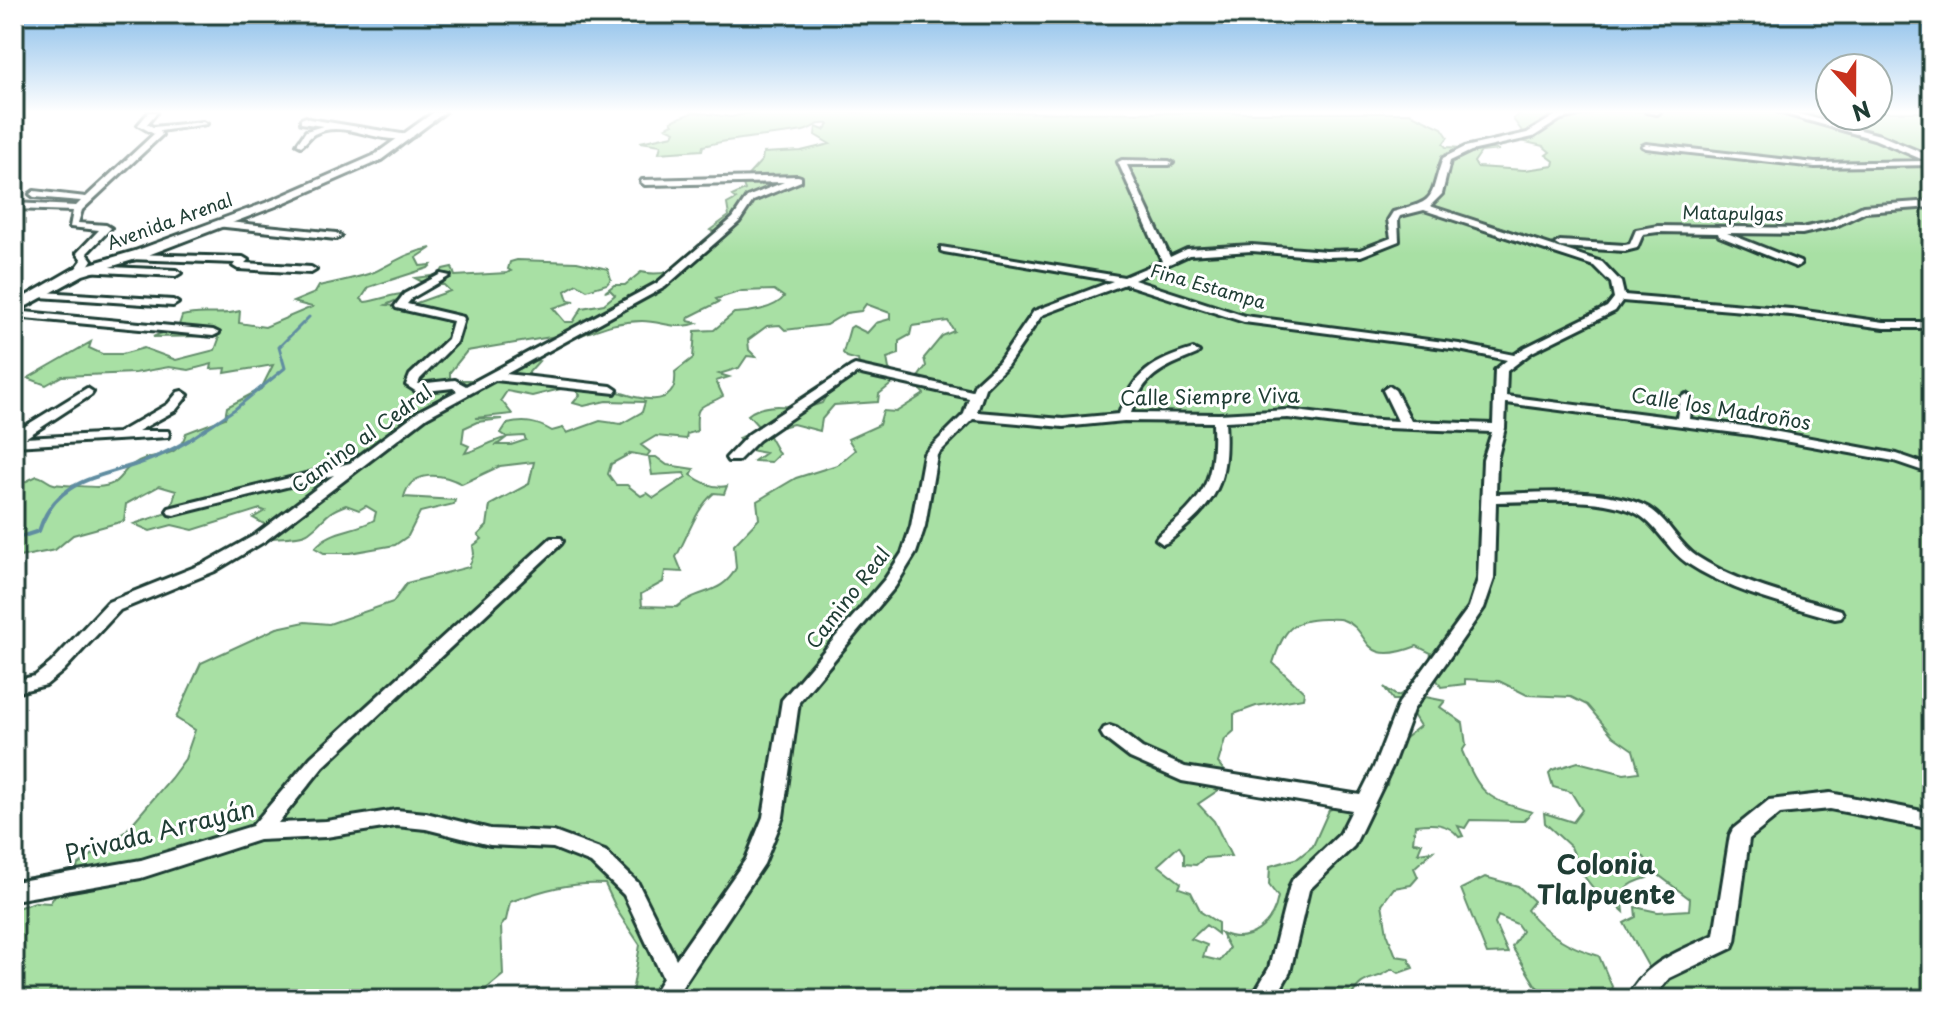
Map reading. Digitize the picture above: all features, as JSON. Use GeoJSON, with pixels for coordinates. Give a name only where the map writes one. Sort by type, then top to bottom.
{"type":"FeatureCollection","features":[{"type":"Feature","properties":{"kind":"street"},"geometry":{"type":"LineString","coordinates":[[128,159],[113,178],[85,199],[78,209],[73,225],[106,228],[82,253],[87,260],[82,271],[176,273]]}},
{"type":"Feature","properties":{"kind":"street","name":"Avenida Arenal"},"geometry":{"type":"LineString","coordinates":[[14,312],[82,271],[132,257],[219,224],[374,159]]}},
{"type":"Feature","properties":{"kind":"street"},"geometry":{"type":"LineString","coordinates":[[1262,999],[1279,972],[1300,885],[1347,840],[1405,708],[1476,608],[1486,579],[1490,460],[1499,428],[1501,370],[1512,358],[1611,309],[1619,298],[1616,282],[1598,264],[1424,207],[1438,194],[1447,159]]}},
{"type":"Feature","properties":{"kind":"street"},"geometry":{"type":"LineString","coordinates":[[1764,159],[1815,165],[1932,162]]}},
{"type":"Feature","properties":{"kind":"street"},"geometry":{"type":"LineString","coordinates":[[1167,262],[1122,162],[1169,163]]}},
{"type":"Feature","properties":{"kind":"street","name":"Camino al Cedral"},"geometry":{"type":"LineString","coordinates":[[14,687],[40,681],[114,606],[223,560],[260,538],[362,464],[423,414],[661,285],[736,220],[750,199],[798,179],[645,182]]}},
{"type":"Feature","properties":{"kind":"street"},"geometry":{"type":"LineString","coordinates":[[34,194],[85,199]]}},
{"type":"Feature","properties":{"kind":"street","name":"Matapulgas"},"geometry":{"type":"LineString","coordinates":[[1540,243],[1625,248],[1634,246],[1639,232],[1802,231],[1833,224],[1863,209],[1932,204]]}},
{"type":"Feature","properties":{"kind":"street"},"geometry":{"type":"LineString","coordinates":[[14,206],[78,209]]}},
{"type":"Feature","properties":{"kind":"street","name":"Camino Real"},"geometry":{"type":"LineString","coordinates":[[661,999],[754,864],[773,817],[791,700],[862,619],[909,553],[924,509],[931,454],[955,434],[970,415],[976,396],[1038,313],[1187,252],[1221,248],[1361,253],[1396,239],[1393,220],[1396,214],[1424,207]]}},
{"type":"Feature","properties":{"kind":"street"},"geometry":{"type":"LineString","coordinates":[[219,224],[336,236]]}},
{"type":"Feature","properties":{"kind":"street"},"geometry":{"type":"LineString","coordinates":[[1716,231],[1796,264]]}},
{"type":"Feature","properties":{"kind":"street","name":"Fina Estampa"},"geometry":{"type":"LineString","coordinates":[[944,249],[1123,280],[1244,319],[1459,347],[1512,358]]}},
{"type":"Feature","properties":{"kind":"street"},"geometry":{"type":"LineString","coordinates":[[132,257],[243,260],[238,266],[311,270]]}},
{"type":"Feature","properties":{"kind":"street"},"geometry":{"type":"LineString","coordinates":[[445,276],[408,296],[400,306],[459,319],[453,340],[414,378],[412,385],[417,388],[455,384],[466,391]]}},
{"type":"Feature","properties":{"kind":"street"},"geometry":{"type":"LineString","coordinates":[[43,295],[173,303]]}},
{"type":"Feature","properties":{"kind":"street"},"geometry":{"type":"LineString","coordinates":[[1619,298],[1791,312],[1884,325],[1932,325]]}},
{"type":"Feature","properties":{"kind":"street"},"geometry":{"type":"LineString","coordinates":[[14,312],[213,333]]}},
{"type":"Feature","properties":{"kind":"street"},"geometry":{"type":"LineString","coordinates":[[1124,417],[1133,388],[1146,371],[1193,352]]}},
{"type":"Feature","properties":{"kind":"street"},"geometry":{"type":"LineString","coordinates":[[733,458],[754,437],[855,369],[976,396]]}},
{"type":"Feature","properties":{"kind":"street"},"geometry":{"type":"LineString","coordinates":[[495,376],[611,390]]}},
{"type":"Feature","properties":{"kind":"street"},"geometry":{"type":"LineString","coordinates":[[1389,390],[1407,425]]}},
{"type":"Feature","properties":{"kind":"street"},"geometry":{"type":"LineString","coordinates":[[14,440],[87,392]]}},
{"type":"Feature","properties":{"kind":"street"},"geometry":{"type":"LineString","coordinates":[[119,437],[172,407],[182,395]]}},
{"type":"Feature","properties":{"kind":"street"},"geometry":{"type":"LineString","coordinates":[[1683,422],[1686,398]]}},
{"type":"Feature","properties":{"kind":"street","name":"Calle los Madroños"},"geometry":{"type":"LineString","coordinates":[[1501,399],[1683,422],[1897,458],[1932,470]]}},
{"type":"Feature","properties":{"kind":"street","name":"Calle Siempre Viva"},"geometry":{"type":"LineString","coordinates":[[970,415],[1063,423],[1124,417],[1219,418],[1288,414],[1407,425],[1499,428]]}},
{"type":"Feature","properties":{"kind":"street"},"geometry":{"type":"LineString","coordinates":[[1163,539],[1193,516],[1217,482],[1222,456],[1219,418]]}},
{"type":"Feature","properties":{"kind":"street"},"geometry":{"type":"LineString","coordinates":[[14,440],[163,434]]}},
{"type":"Feature","properties":{"kind":"street"},"geometry":{"type":"LineString","coordinates":[[174,511],[362,464]]}},
{"type":"Feature","properties":{"kind":"street"},"geometry":{"type":"LineString","coordinates":[[1491,498],[1571,498],[1636,507],[1650,515],[1688,557],[1739,585],[1835,614]]}},
{"type":"Feature","properties":{"kind":"street"},"geometry":{"type":"LineString","coordinates":[[259,832],[317,762],[556,541]]}},
{"type":"Feature","properties":{"kind":"street"},"geometry":{"type":"LineString","coordinates":[[1110,733],[1136,753],[1182,774],[1365,804]]}},
{"type":"Feature","properties":{"kind":"street"},"geometry":{"type":"LineString","coordinates":[[1638,999],[1661,971],[1724,941],[1740,835],[1776,806],[1830,801],[1932,821]]}},
{"type":"Feature","properties":{"kind":"street","name":"Privada Arrayán"},"geometry":{"type":"LineString","coordinates":[[14,891],[141,869],[259,832],[326,829],[396,818],[426,821],[490,837],[554,840],[598,857],[631,889],[675,980]]}},
{"type":"Feature","properties":{"kind":"green space"},"geometry":{"type":"Polygon","coordinates":[[[762,159],[1476,159],[1477,167],[1525,170],[1553,166],[1552,159],[1932,159],[1932,999],[1551,999],[1536,986],[1512,947],[1522,931],[1517,924],[1498,916],[1495,924],[1508,953],[1487,954],[1461,889],[1485,877],[1518,886],[1534,901],[1527,910],[1542,926],[1568,944],[1599,956],[1613,989],[1635,997],[1652,973],[1624,923],[1636,917],[1635,907],[1658,912],[1689,910],[1690,899],[1652,870],[1644,857],[1633,855],[1647,878],[1626,889],[1624,912],[1613,902],[1601,898],[1583,875],[1571,847],[1545,823],[1544,813],[1573,822],[1582,810],[1571,792],[1553,787],[1549,773],[1552,770],[1578,762],[1624,774],[1639,772],[1633,750],[1613,736],[1587,705],[1571,697],[1527,695],[1499,681],[1465,679],[1465,684],[1441,687],[1429,666],[1431,653],[1417,646],[1398,652],[1376,651],[1352,625],[1334,619],[1312,620],[1296,625],[1285,635],[1277,652],[1273,663],[1304,692],[1303,698],[1256,706],[1234,714],[1234,731],[1225,739],[1218,763],[1227,774],[1220,789],[1198,804],[1214,821],[1231,856],[1204,858],[1196,865],[1184,864],[1184,854],[1179,846],[1158,865],[1181,883],[1179,888],[1191,892],[1201,912],[1218,923],[1218,934],[1206,925],[1191,939],[1207,945],[1203,957],[1220,961],[1229,948],[1221,933],[1241,937],[1250,935],[1265,924],[1278,897],[1269,885],[1270,866],[1298,858],[1313,846],[1329,810],[1367,792],[1376,781],[1387,785],[1395,746],[1420,726],[1404,700],[1393,700],[1384,687],[1397,696],[1412,690],[1416,695],[1445,701],[1440,707],[1463,723],[1466,745],[1462,751],[1480,785],[1494,798],[1532,812],[1523,821],[1470,820],[1465,828],[1458,826],[1463,836],[1459,837],[1439,825],[1415,825],[1413,842],[1422,843],[1418,853],[1433,851],[1414,868],[1418,877],[1411,885],[1394,888],[1382,904],[1387,933],[1396,956],[1408,958],[1413,968],[1399,973],[1392,969],[1364,982],[1350,999],[631,999],[640,945],[618,912],[605,884],[580,884],[510,902],[506,920],[501,926],[503,975],[474,999],[14,999],[14,909],[35,902],[50,903],[56,894],[66,895],[78,865],[126,831],[171,778],[185,759],[195,730],[176,718],[201,663],[277,628],[305,622],[329,624],[393,602],[407,583],[469,567],[474,554],[473,546],[482,539],[478,535],[487,526],[490,505],[529,484],[534,462],[500,466],[462,484],[437,476],[413,482],[404,497],[455,500],[454,504],[420,512],[408,536],[395,545],[350,553],[324,553],[315,548],[328,537],[374,520],[376,512],[366,506],[359,510],[346,505],[339,508],[309,532],[296,536],[269,538],[268,526],[253,518],[265,511],[260,509],[193,530],[172,525],[150,531],[134,524],[170,512],[176,491],[159,486],[126,504],[124,521],[73,535],[55,550],[14,558],[14,487],[37,476],[57,484],[110,485],[140,460],[177,449],[186,433],[225,418],[227,407],[261,389],[273,365],[225,373],[226,368],[211,369],[212,364],[189,370],[169,367],[135,373],[62,376],[46,385],[28,378],[91,342],[89,348],[102,354],[122,354],[144,348],[176,360],[215,350],[219,339],[216,336],[153,337],[179,325],[182,316],[197,314],[240,311],[239,323],[265,327],[312,307],[293,302],[315,293],[319,286],[374,272],[408,255],[431,248],[416,258],[420,266],[431,265],[428,268],[369,287],[361,299],[365,302],[410,294],[386,305],[405,307],[450,291],[444,285],[428,285],[415,278],[439,275],[443,269],[452,267],[455,276],[507,273],[511,271],[508,269],[510,262],[517,260],[577,262],[608,269],[611,279],[607,284],[587,290],[577,284],[565,291],[568,300],[575,301],[553,308],[565,322],[573,322],[582,308],[604,304],[615,295],[610,290],[605,292],[614,285],[625,285],[641,272],[663,273],[683,267],[720,241],[722,236],[710,230],[729,216],[727,204],[736,199],[732,196],[745,190],[742,182],[762,159]],[[774,290],[742,291],[716,299],[719,302],[689,317],[688,321],[697,323],[690,325],[632,321],[570,339],[569,334],[467,351],[450,372],[450,380],[485,380],[530,359],[539,361],[529,372],[530,380],[541,383],[559,379],[569,387],[532,396],[507,391],[501,400],[512,414],[475,418],[502,419],[477,422],[464,428],[462,443],[469,446],[465,453],[501,439],[506,438],[497,445],[526,440],[524,436],[507,437],[501,433],[507,424],[531,423],[552,431],[563,428],[567,433],[600,421],[621,424],[642,412],[645,402],[606,401],[584,406],[573,403],[580,395],[573,388],[602,387],[643,399],[663,398],[674,385],[675,372],[693,358],[695,331],[714,330],[734,313],[754,311],[784,297],[774,290]],[[866,304],[861,311],[846,313],[826,325],[785,330],[780,325],[767,326],[748,340],[749,350],[756,357],[747,356],[739,368],[719,374],[729,377],[716,381],[723,396],[701,407],[697,415],[697,431],[687,434],[686,439],[656,436],[641,445],[650,452],[647,456],[631,453],[611,464],[608,474],[616,485],[627,485],[641,496],[647,493],[654,498],[686,477],[684,473],[652,475],[649,457],[656,457],[667,465],[694,469],[691,475],[709,485],[727,486],[724,494],[714,493],[708,499],[693,523],[676,557],[682,572],[665,571],[663,582],[641,594],[642,606],[677,607],[724,583],[736,568],[734,545],[759,519],[757,501],[796,478],[837,465],[855,450],[848,439],[879,425],[883,411],[896,412],[924,394],[914,383],[926,366],[924,358],[942,336],[954,331],[948,321],[912,326],[910,335],[899,341],[899,354],[887,358],[889,369],[899,378],[879,394],[878,402],[834,405],[822,419],[820,431],[793,424],[766,431],[779,454],[771,462],[754,461],[765,453],[749,449],[738,438],[756,432],[759,427],[748,415],[752,412],[761,408],[804,407],[822,403],[829,390],[821,386],[861,373],[858,360],[843,353],[850,328],[853,326],[867,333],[876,323],[890,319],[890,313],[866,304]]]}},
{"type":"Feature","properties":{"kind":"waterway"},"geometry":{"type":"LineString","coordinates":[[189,440],[235,409],[285,368],[279,347],[309,317]]}},
{"type":"Feature","properties":{"kind":"waterway"},"geometry":{"type":"LineString","coordinates":[[14,539],[39,531],[54,503],[75,486],[153,458],[189,440]]}},
{"type":"Feature","properties":{"kind":"district","name":"Colonia Tlalpuente"},"geometry":{"type":"Point","coordinates":[1606,880]}}]}
